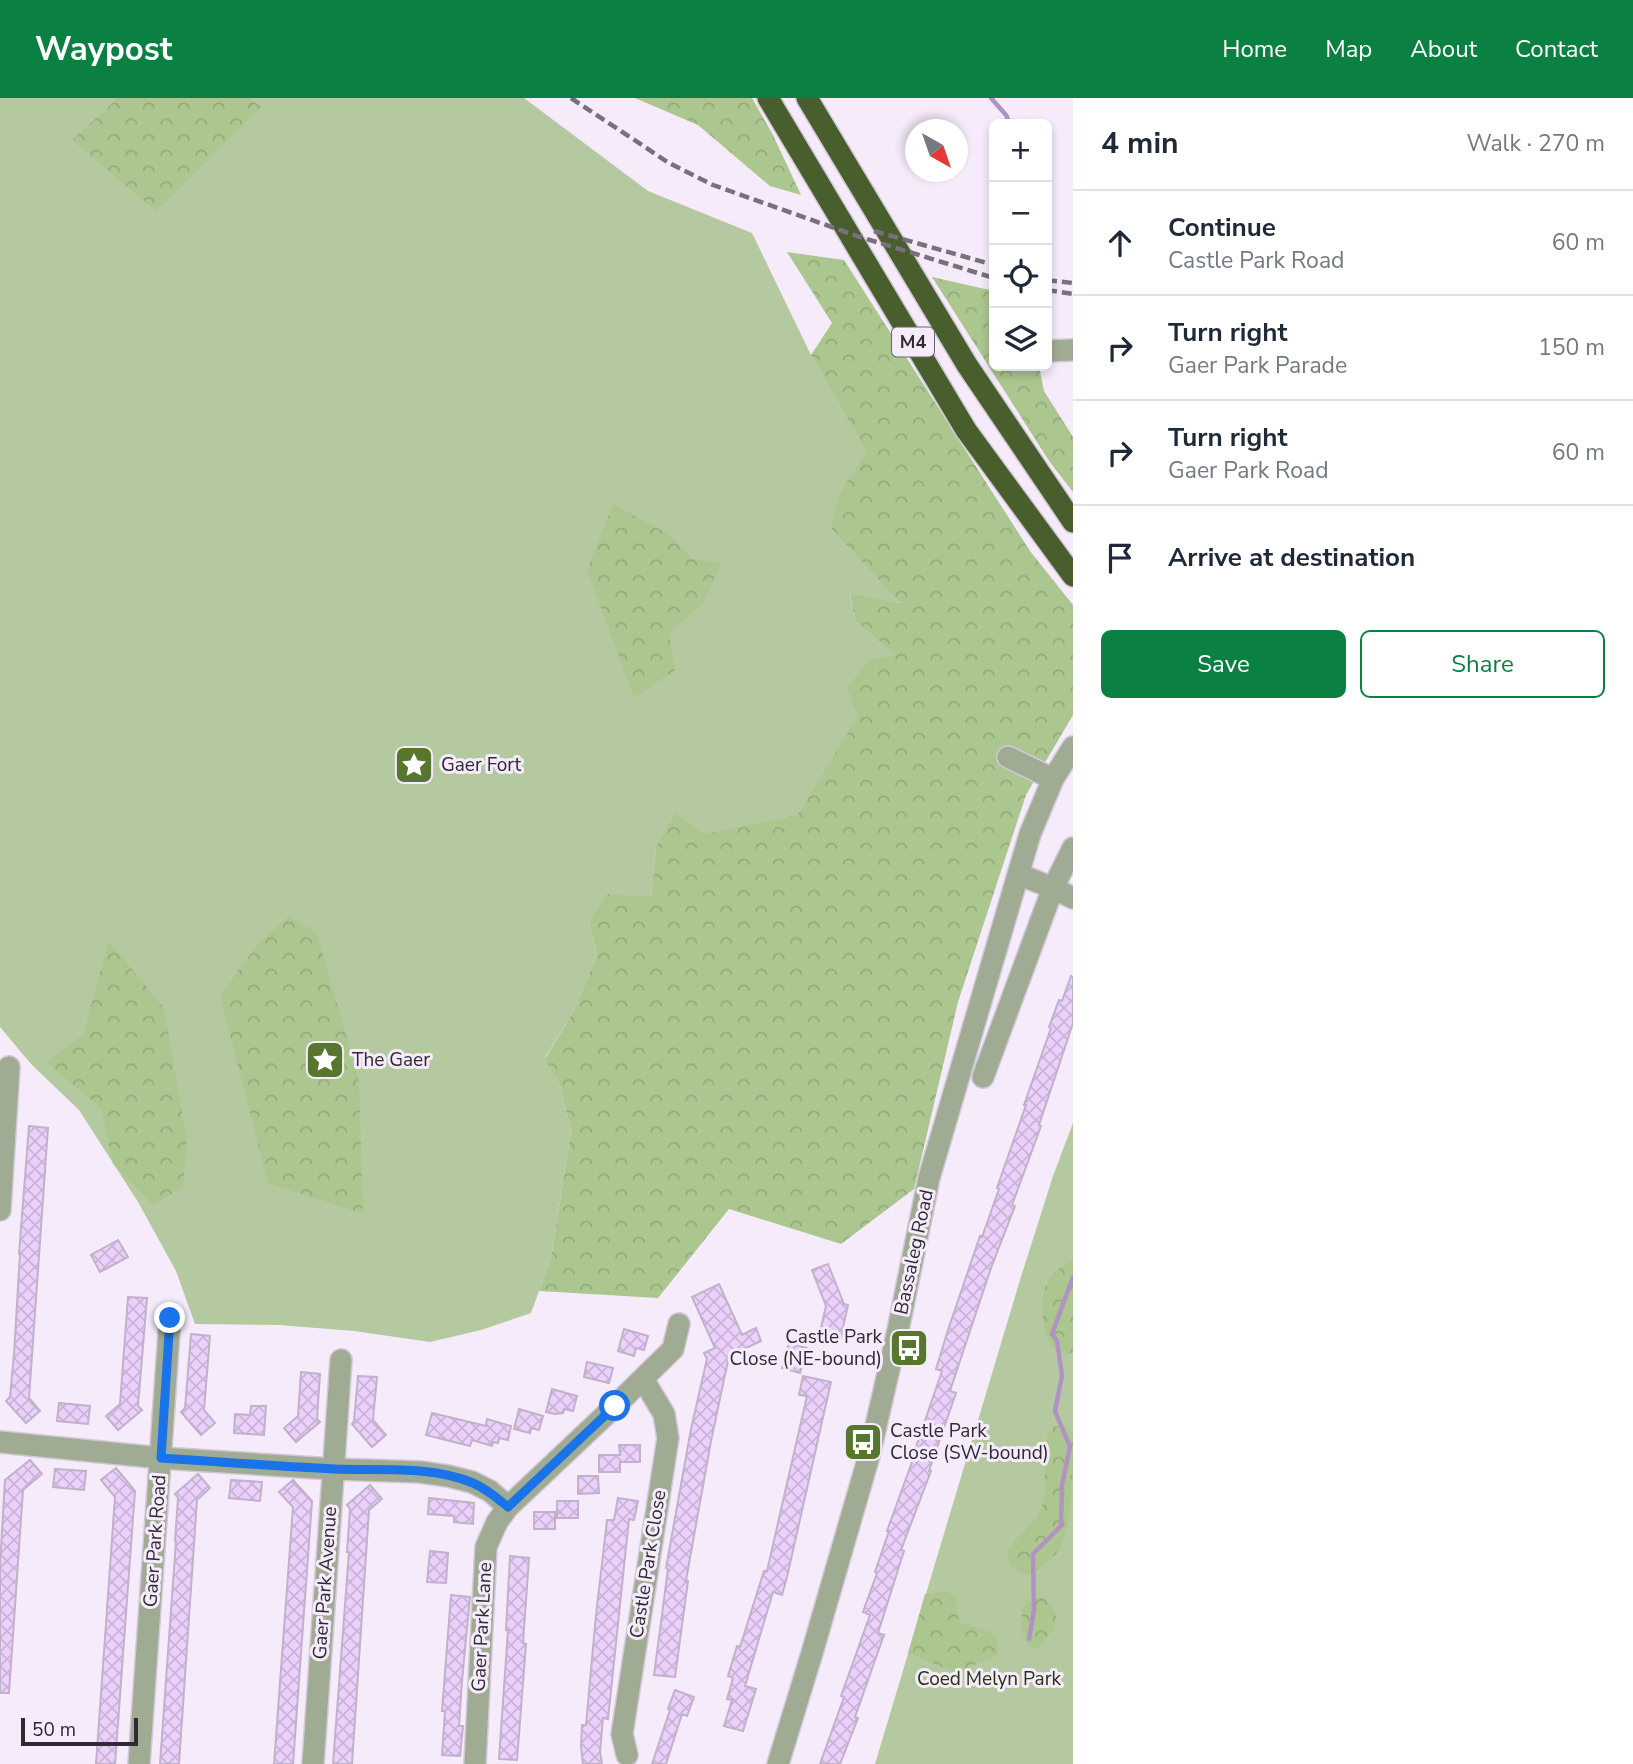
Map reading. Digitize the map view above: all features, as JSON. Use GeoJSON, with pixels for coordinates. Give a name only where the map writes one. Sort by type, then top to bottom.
{"type":"FeatureCollection","features":[{"type":"Feature","properties":{"kind":"highway","name":"M4"},"geometry":{"type":"LineString","coordinates":[[768,98],[967,430],[1073,576]]}},
{"type":"Feature","properties":{"kind":"highway","name":"M4"},"geometry":{"type":"LineString","coordinates":[[807,98],[967,365],[1073,522]]}},
{"type":"Feature","properties":{"kind":"highway","name":"M4"},"geometry":{"type":"LineString","coordinates":[[814,98],[876,211]]}},
{"type":"Feature","properties":{"kind":"street"},"geometry":{"type":"LineString","coordinates":[[1052,351],[1073,349]]}},
{"type":"Feature","properties":{"kind":"street","name":"Bassaleg Road"},"geometry":{"type":"LineString","coordinates":[[778,1764],[869,1456],[929,1178],[1030,834],[1053,779],[1073,747]]}},
{"type":"Feature","properties":{"kind":"street"},"geometry":{"type":"LineString","coordinates":[[1008,757],[1053,779]]}},
{"type":"Feature","properties":{"kind":"street"},"geometry":{"type":"LineString","coordinates":[[983,1077],[1053,888],[1073,848]]}},
{"type":"Feature","properties":{"kind":"street"},"geometry":{"type":"LineString","coordinates":[[1018,874],[1073,898]]}},
{"type":"Feature","properties":{"kind":"street"},"geometry":{"type":"LineString","coordinates":[[0,1210],[9,1067]]}},
{"type":"Feature","properties":{"kind":"street","name":"Gaer Park Road"},"geometry":{"type":"LineString","coordinates":[[139,1764],[170,1318]]}},
{"type":"Feature","properties":{"kind":"street","name":"Gaer Park Lane"},"geometry":{"type":"LineString","coordinates":[[475,1764],[486,1547],[497,1522],[512,1504],[673,1349],[678,1324]]}},
{"type":"Feature","properties":{"kind":"street","name":"Gaer Park Avenue"},"geometry":{"type":"LineString","coordinates":[[313,1764],[341,1360]]}},
{"type":"Feature","properties":{"kind":"street","name":"Castle Park Close"},"geometry":{"type":"LineString","coordinates":[[627,1755],[622,1734],[668,1438],[664,1414],[643,1379]]}},
{"type":"Feature","properties":{"kind":"street"},"geometry":{"type":"LineString","coordinates":[[0,1442],[161,1458],[420,1472],[472,1482],[512,1504]]}},
{"type":"Feature","properties":{"kind":"green space","name":"Gaer Fort"},"geometry":{"type":"Polygon","coordinates":[[[0,98],[524,98],[648,191],[752,233],[811,355],[868,452],[840,492],[901,603],[850,595],[855,621],[898,655],[797,815],[656,846],[651,897],[589,922],[597,955],[573,1012],[545,1058],[560,1086],[571,1131],[551,1258],[531,1313],[481,1330],[430,1342],[354,1331],[279,1325],[195,1324],[176,1271],[138,1202],[79,1110],[31,1064],[0,1027],[0,98]]]}},
{"type":"Feature","properties":{"kind":"green space"},"geometry":{"type":"Polygon","coordinates":[[[118,98],[249,98],[261,107],[156,211],[72,140],[118,98]]]}},
{"type":"Feature","properties":{"kind":"green space"},"geometry":{"type":"Polygon","coordinates":[[[635,98],[752,98],[801,195],[770,186],[698,125],[635,98]]]}},
{"type":"Feature","properties":{"kind":"green space"},"geometry":{"type":"Polygon","coordinates":[[[787,252],[844,260],[1030,551],[1073,605],[1073,715],[1026,795],[958,1002],[914,1189],[841,1244],[729,1209],[658,1298],[539,1291],[551,1258],[571,1131],[560,1086],[545,1059],[573,1012],[597,955],[589,922],[607,894],[651,897],[656,846],[676,813],[704,834],[797,815],[858,716],[847,688],[869,660],[897,655],[855,621],[850,594],[901,603],[831,528],[840,492],[867,452],[811,355],[832,323],[787,252]]]}},
{"type":"Feature","properties":{"kind":"green space"},"geometry":{"type":"Polygon","coordinates":[[[932,277],[989,290],[989,367],[932,277]]]}},
{"type":"Feature","properties":{"kind":"green space"},"geometry":{"type":"Polygon","coordinates":[[[992,371],[1040,371],[1044,391],[1073,437],[1073,492],[1049,461],[992,371]]]}},
{"type":"Feature","properties":{"kind":"green space"},"geometry":{"type":"Polygon","coordinates":[[[613,504],[670,535],[692,559],[721,563],[704,602],[669,634],[675,670],[634,698],[587,570],[613,504]]]}},
{"type":"Feature","properties":{"kind":"green space"},"geometry":{"type":"Polygon","coordinates":[[[289,916],[317,933],[359,1081],[363,1214],[268,1183],[220,996],[257,945],[289,916]]]}},
{"type":"Feature","properties":{"kind":"green space"},"geometry":{"type":"Polygon","coordinates":[[[109,941],[164,1008],[187,1140],[183,1187],[153,1205],[113,1164],[101,1108],[46,1062],[83,1035],[109,941]]]}},
{"type":"Feature","properties":{"kind":"green space","name":"Coed Melyn Park"},"geometry":{"type":"Polygon","coordinates":[[[1073,1123],[1073,1764],[875,1764],[1020,1280],[1073,1123]]]}},
{"type":"Feature","properties":{"kind":"green space"},"geometry":{"type":"Polygon","coordinates":[[[1070,1261],[1073,1262],[1073,1353],[1066,1355],[1055,1349],[1048,1340],[1042,1307],[1048,1281],[1070,1261]]]}},
{"type":"Feature","properties":{"kind":"green space"},"geometry":{"type":"Polygon","coordinates":[[[1065,1425],[1073,1434],[1073,1448],[1071,1494],[1064,1538],[1053,1557],[1029,1575],[1024,1574],[1011,1565],[1007,1552],[1040,1510],[1045,1495],[1044,1452],[1047,1436],[1054,1427],[1065,1425]]]}},
{"type":"Feature","properties":{"kind":"green space"},"geometry":{"type":"Polygon","coordinates":[[[943,1591],[955,1595],[959,1622],[989,1631],[998,1639],[997,1655],[967,1669],[952,1671],[908,1653],[925,1594],[943,1591]]]}},
{"type":"Feature","properties":{"kind":"green space"},"geometry":{"type":"Polygon","coordinates":[[[1044,1597],[1054,1610],[1056,1622],[1040,1647],[1034,1648],[1028,1646],[1022,1631],[1023,1606],[1036,1598],[1044,1597]]]}},
{"type":"Feature","properties":{"kind":"building"},"geometry":{"type":"Polygon","coordinates":[[[1071,976],[1073,1023],[1039,1125],[1041,1126],[1012,1205],[1015,1206],[950,1391],[956,1393],[931,1471],[901,1550],[904,1551],[878,1633],[884,1635],[855,1717],[858,1718],[840,1764],[820,1764],[870,1615],[863,1612],[877,1573],[875,1572],[887,1531],[942,1371],[936,1369],[948,1330],[999,1189],[997,1188],[1051,1028],[1049,1027],[1071,976]]]}},
{"type":"Feature","properties":{"kind":"building"},"geometry":{"type":"Polygon","coordinates":[[[29,1126],[48,1128],[29,1398],[40,1411],[26,1423],[6,1401],[10,1397],[14,1354],[29,1126]]]}},
{"type":"Feature","properties":{"kind":"building"},"geometry":{"type":"Polygon","coordinates":[[[118,1240],[128,1257],[100,1272],[91,1255],[118,1240]]]}},
{"type":"Feature","properties":{"kind":"building"},"geometry":{"type":"Polygon","coordinates":[[[828,1264],[844,1304],[848,1305],[840,1341],[819,1336],[826,1306],[812,1270],[828,1264]]]}},
{"type":"Feature","properties":{"kind":"building"},"geometry":{"type":"Polygon","coordinates":[[[719,1284],[742,1335],[756,1328],[761,1341],[729,1356],[686,1580],[675,1677],[654,1675],[666,1568],[691,1429],[707,1359],[704,1353],[715,1348],[692,1297],[719,1284]]]}},
{"type":"Feature","properties":{"kind":"building"},"geometry":{"type":"Polygon","coordinates":[[[128,1297],[147,1298],[138,1406],[142,1410],[118,1430],[106,1416],[120,1404],[128,1297]]]}},
{"type":"Feature","properties":{"kind":"building"},"geometry":{"type":"Polygon","coordinates":[[[624,1329],[648,1336],[644,1350],[636,1348],[634,1356],[618,1351],[624,1329]]]}},
{"type":"Feature","properties":{"kind":"building"},"geometry":{"type":"Polygon","coordinates":[[[191,1334],[210,1336],[204,1410],[215,1423],[201,1435],[181,1412],[185,1408],[191,1334]]]}},
{"type":"Feature","properties":{"kind":"building"},"geometry":{"type":"Polygon","coordinates":[[[789,1343],[807,1348],[800,1373],[782,1368],[789,1343]]]}},
{"type":"Feature","properties":{"kind":"building"},"geometry":{"type":"Polygon","coordinates":[[[587,1362],[613,1368],[609,1383],[584,1377],[587,1362]]]}},
{"type":"Feature","properties":{"kind":"building"},"geometry":{"type":"Polygon","coordinates":[[[301,1372],[320,1374],[317,1419],[320,1422],[296,1442],[284,1428],[298,1416],[301,1372]]]}},
{"type":"Feature","properties":{"kind":"building"},"geometry":{"type":"Polygon","coordinates":[[[358,1376],[377,1377],[373,1420],[386,1435],[372,1447],[352,1424],[358,1376]]]}},
{"type":"Feature","properties":{"kind":"building"},"geometry":{"type":"Polygon","coordinates":[[[803,1376],[831,1382],[782,1595],[773,1592],[745,1686],[756,1689],[743,1731],[724,1726],[732,1700],[727,1699],[733,1678],[728,1676],[764,1571],[767,1571],[807,1396],[799,1395],[803,1376]]]}},
{"type":"Feature","properties":{"kind":"building"},"geometry":{"type":"Polygon","coordinates":[[[552,1389],[577,1396],[573,1411],[564,1409],[563,1413],[555,1414],[546,1412],[552,1389]]]}},
{"type":"Feature","properties":{"kind":"building"},"geometry":{"type":"Polygon","coordinates":[[[59,1403],[90,1406],[88,1424],[57,1421],[59,1403]]]}},
{"type":"Feature","properties":{"kind":"building"},"geometry":{"type":"Polygon","coordinates":[[[251,1406],[266,1406],[264,1435],[234,1433],[235,1414],[250,1415],[251,1406]]]}},
{"type":"Feature","properties":{"kind":"building"},"geometry":{"type":"Polygon","coordinates":[[[519,1409],[543,1416],[539,1430],[531,1428],[530,1433],[514,1429],[519,1409]]]}},
{"type":"Feature","properties":{"kind":"building"},"geometry":{"type":"Polygon","coordinates":[[[432,1413],[486,1426],[487,1419],[511,1426],[508,1440],[499,1438],[498,1443],[493,1442],[492,1446],[472,1440],[470,1446],[426,1435],[432,1413]]]}},
{"type":"Feature","properties":{"kind":"building"},"geometry":{"type":"Polygon","coordinates":[[[619,1445],[640,1445],[640,1462],[620,1462],[620,1472],[599,1472],[599,1455],[620,1455],[619,1445]]]}},
{"type":"Feature","properties":{"kind":"building"},"geometry":{"type":"Polygon","coordinates":[[[30,1460],[42,1474],[23,1490],[9,1693],[0,1693],[0,1565],[5,1480],[30,1460]]]}},
{"type":"Feature","properties":{"kind":"building"},"geometry":{"type":"Polygon","coordinates":[[[116,1468],[135,1491],[115,1764],[96,1764],[115,1497],[101,1480],[116,1468]]]}},
{"type":"Feature","properties":{"kind":"building"},"geometry":{"type":"Polygon","coordinates":[[[55,1469],[86,1471],[84,1490],[53,1487],[55,1469]]]}},
{"type":"Feature","properties":{"kind":"building"},"geometry":{"type":"Polygon","coordinates":[[[198,1474],[210,1488],[197,1500],[179,1764],[160,1764],[176,1541],[178,1498],[175,1494],[198,1474]]]}},
{"type":"Feature","properties":{"kind":"building"},"geometry":{"type":"Polygon","coordinates":[[[578,1476],[598,1476],[599,1493],[578,1494],[578,1476]]]}},
{"type":"Feature","properties":{"kind":"building"},"geometry":{"type":"Polygon","coordinates":[[[231,1480],[262,1482],[260,1501],[229,1498],[231,1480]]]}},
{"type":"Feature","properties":{"kind":"building"},"geometry":{"type":"Polygon","coordinates":[[[293,1480],[312,1501],[293,1764],[274,1764],[293,1507],[279,1492],[293,1480]]]}},
{"type":"Feature","properties":{"kind":"building"},"geometry":{"type":"Polygon","coordinates":[[[370,1485],[382,1499],[369,1510],[352,1764],[333,1764],[349,1552],[350,1509],[347,1505],[370,1485]]]}},
{"type":"Feature","properties":{"kind":"building"},"geometry":{"type":"Polygon","coordinates":[[[429,1498],[474,1503],[473,1524],[454,1522],[454,1516],[428,1514],[429,1498]]]}},
{"type":"Feature","properties":{"kind":"building"},"geometry":{"type":"Polygon","coordinates":[[[618,1498],[638,1501],[634,1520],[629,1519],[608,1719],[603,1718],[600,1752],[602,1764],[583,1764],[582,1725],[586,1725],[607,1520],[614,1520],[618,1498]]]}},
{"type":"Feature","properties":{"kind":"building"},"geometry":{"type":"Polygon","coordinates":[[[557,1501],[578,1501],[578,1518],[557,1518],[557,1501]]]}},
{"type":"Feature","properties":{"kind":"building"},"geometry":{"type":"Polygon","coordinates":[[[534,1512],[555,1512],[555,1529],[534,1529],[534,1512]]]}},
{"type":"Feature","properties":{"kind":"building"},"geometry":{"type":"Polygon","coordinates":[[[430,1551],[448,1553],[446,1583],[427,1582],[430,1551]]]}},
{"type":"Feature","properties":{"kind":"building"},"geometry":{"type":"Polygon","coordinates":[[[510,1556],[529,1558],[523,1643],[526,1644],[517,1760],[499,1759],[510,1556]]]}},
{"type":"Feature","properties":{"kind":"building"},"geometry":{"type":"Polygon","coordinates":[[[451,1595],[470,1597],[459,1726],[463,1726],[460,1756],[442,1755],[445,1711],[442,1711],[451,1595]]]}},
{"type":"Feature","properties":{"kind":"building"},"geometry":{"type":"Polygon","coordinates":[[[675,1690],[694,1697],[687,1716],[682,1714],[666,1764],[652,1764],[670,1710],[668,1709],[675,1690]]]}},
{"type":"Feature","properties":{"kind":"waterway"},"geometry":{"type":"LineString","coordinates":[[991,98],[1008,119]]}},
{"type":"Feature","properties":{"kind":"waterway"},"geometry":{"type":"LineString","coordinates":[[1029,1639],[1034,1610],[1033,1554],[1061,1526],[1062,1485],[1070,1447],[1055,1411],[1062,1376],[1057,1341],[1052,1334],[1073,1277]]}},
{"type":"Feature","properties":{"kind":"railway"},"geometry":{"type":"LineString","coordinates":[[571,98],[669,163],[713,185],[857,236],[989,276]]}},
{"type":"Feature","properties":{"kind":"railway"},"geometry":{"type":"LineString","coordinates":[[874,231],[989,264]]}},
{"type":"Feature","properties":{"kind":"railway"},"geometry":{"type":"LineString","coordinates":[[1052,281],[1073,283]]}},
{"type":"Feature","properties":{"kind":"railway"},"geometry":{"type":"LineString","coordinates":[[1052,291],[1073,294]]}},
{"type":"Feature","properties":{"kind":"place","name":"Gaer Fort"},"geometry":{"type":"Point","coordinates":[414,765]}},
{"type":"Feature","properties":{"kind":"place","name":"The Gaer"},"geometry":{"type":"Point","coordinates":[325,1060]}},
{"type":"Feature","properties":{"kind":"place","name":"Castle Park Close (NE-bound)"},"geometry":{"type":"Point","coordinates":[909,1348]}},
{"type":"Feature","properties":{"kind":"place","name":"Castle Park Close (SW-bound)"},"geometry":{"type":"Point","coordinates":[863,1442]}},
{"type":"Feature","properties":{"kind":"route"},"geometry":{"type":"LineString","coordinates":[[170,1318],[161,1458],[420,1472],[472,1482],[490,1491],[508,1507],[615,1406]]}}]}
